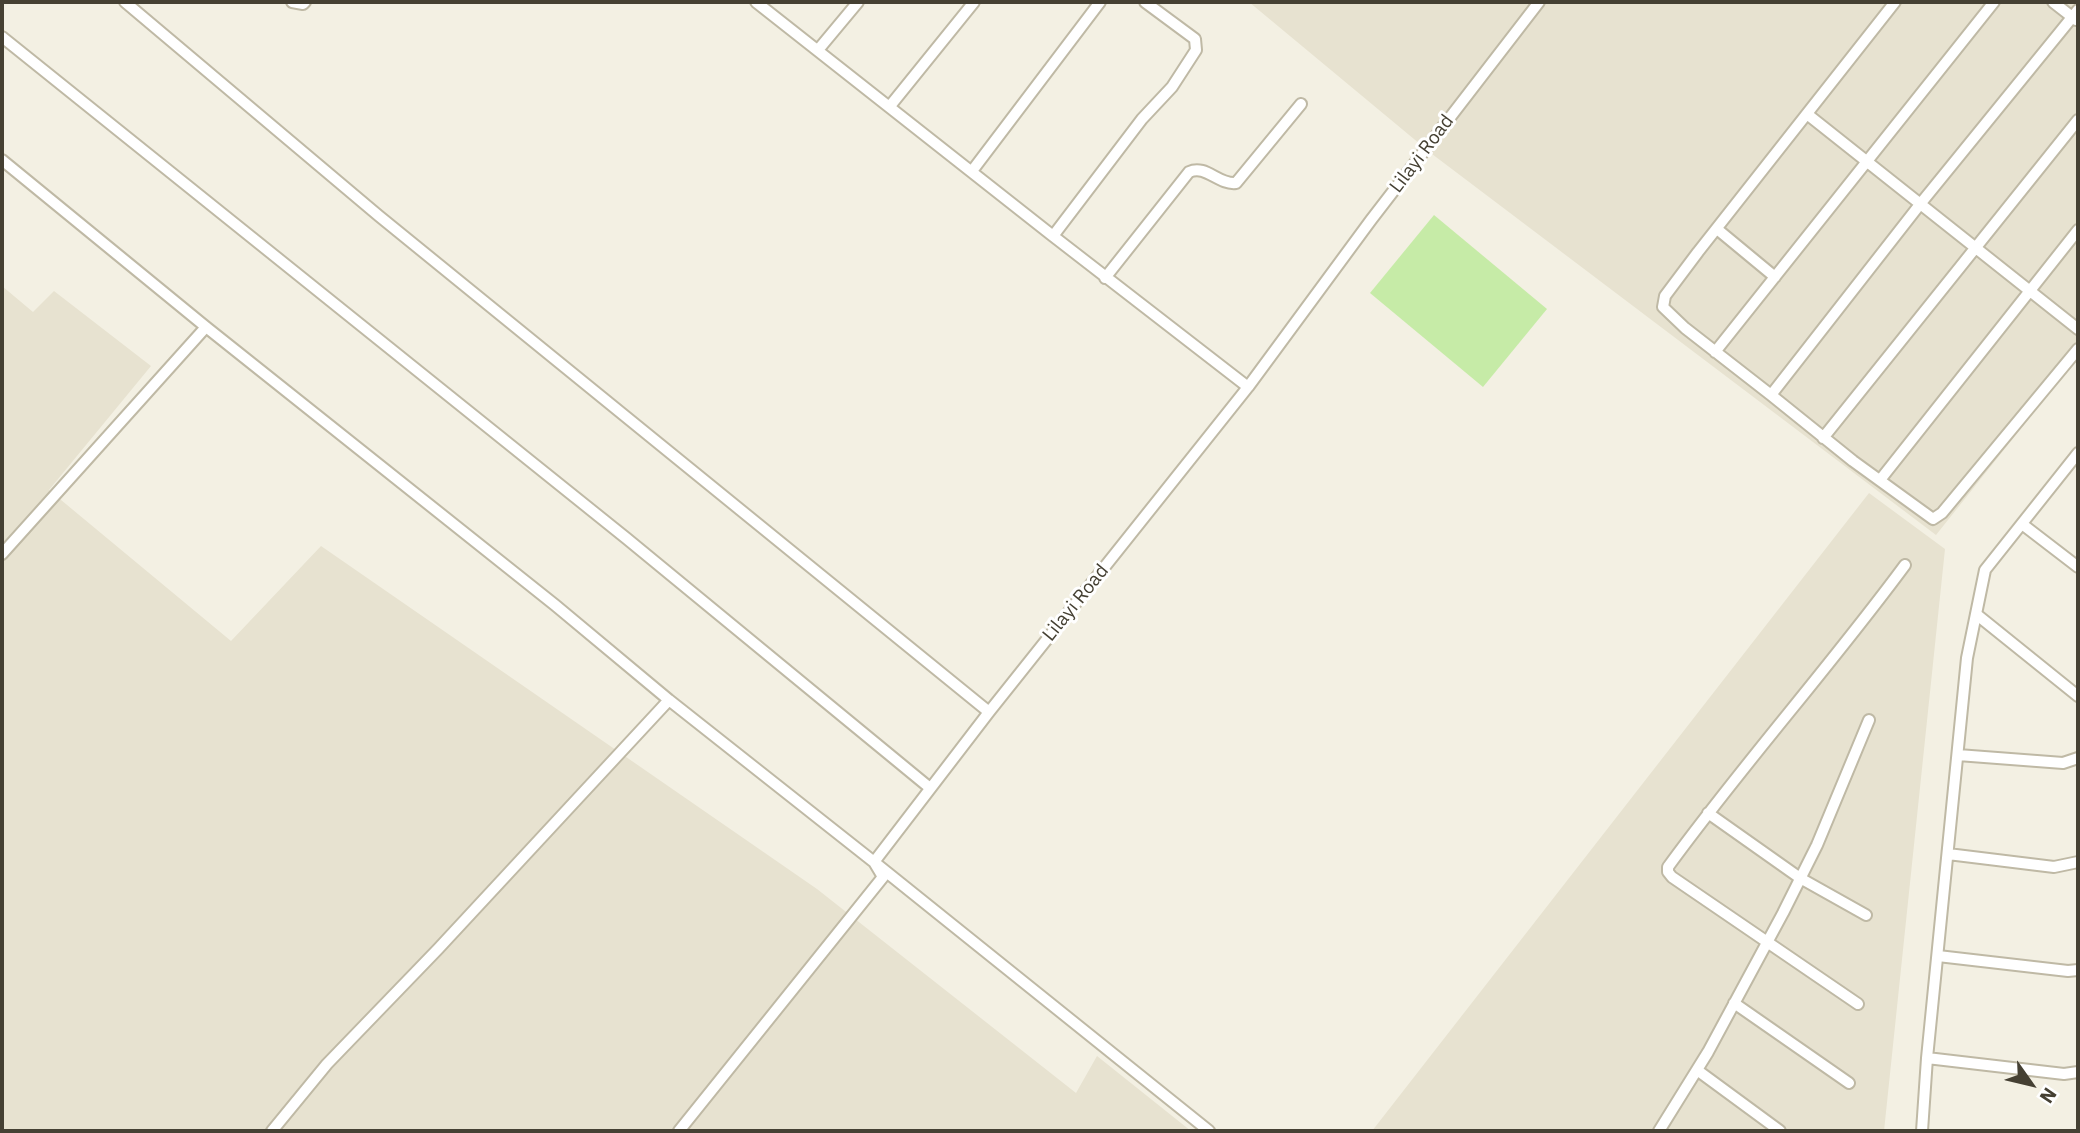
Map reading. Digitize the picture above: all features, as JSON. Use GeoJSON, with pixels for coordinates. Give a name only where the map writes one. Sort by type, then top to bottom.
{"type":"FeatureCollection","features":[{"type":"Feature","properties":{"kind":"street"},"geometry":{"type":"LineString","coordinates":[[125,2],[379,216],[989,712]]}},
{"type":"Feature","properties":{"kind":"street"},"geometry":{"type":"LineString","coordinates":[[292,2],[305,2]]}},
{"type":"Feature","properties":{"kind":"street"},"geometry":{"type":"LineString","coordinates":[[756,2],[1105,278],[1248,387]]}},
{"type":"Feature","properties":{"kind":"street"},"geometry":{"type":"LineString","coordinates":[[818,50],[858,2]]}},
{"type":"Feature","properties":{"kind":"street"},"geometry":{"type":"LineString","coordinates":[[890,106],[974,2]]}},
{"type":"Feature","properties":{"kind":"street"},"geometry":{"type":"LineString","coordinates":[[972,172],[1100,2]]}},
{"type":"Feature","properties":{"kind":"street"},"geometry":{"type":"LineString","coordinates":[[1053,236],[1142,119],[1172,87],[1196,50],[1195,39],[1145,2]]}},
{"type":"Feature","properties":{"kind":"street","name":"Lilayi Road"},"geometry":{"type":"LineString","coordinates":[[874,862],[989,712],[1248,387],[1539,2]]}},
{"type":"Feature","properties":{"kind":"street"},"geometry":{"type":"LineString","coordinates":[[1895,2],[1665,296],[1663,307],[1823,438],[1929,518],[1937,518],[2078,349]]}},
{"type":"Feature","properties":{"kind":"street"},"geometry":{"type":"LineString","coordinates":[[1715,352],[1994,2]]}},
{"type":"Feature","properties":{"kind":"street"},"geometry":{"type":"LineString","coordinates":[[1771,394],[1921,203],[2076,16],[2053,2]]}},
{"type":"Feature","properties":{"kind":"street"},"geometry":{"type":"LineString","coordinates":[[2,37],[626,538],[930,788]]}},
{"type":"Feature","properties":{"kind":"street"},"geometry":{"type":"LineString","coordinates":[[1105,278],[1189,172],[1193,169],[1201,170],[1224,182],[1236,183],[1300,104]]}},
{"type":"Feature","properties":{"kind":"street"},"geometry":{"type":"LineString","coordinates":[[1807,114],[2078,329]]}},
{"type":"Feature","properties":{"kind":"street"},"geometry":{"type":"LineString","coordinates":[[1823,438],[2078,120]]}},
{"type":"Feature","properties":{"kind":"street"},"geometry":{"type":"LineString","coordinates":[[2,160],[205,327],[1209,1131]]}},
{"type":"Feature","properties":{"kind":"street"},"geometry":{"type":"LineString","coordinates":[[1717,229],[1775,277]]}},
{"type":"Feature","properties":{"kind":"street"},"geometry":{"type":"LineString","coordinates":[[1880,480],[2078,230]]}},
{"type":"Feature","properties":{"kind":"street"},"geometry":{"type":"LineString","coordinates":[[2,554],[205,327]]}},
{"type":"Feature","properties":{"kind":"street"},"geometry":{"type":"LineString","coordinates":[[1922,1131],[1967,659],[1985,570],[2078,453]]}},
{"type":"Feature","properties":{"kind":"street"},"geometry":{"type":"LineString","coordinates":[[2022,524],[2078,567]]}},
{"type":"Feature","properties":{"kind":"street"},"geometry":{"type":"LineString","coordinates":[[1858,1004],[1668,872],[1668,867],[1708,813],[1854,634],[1905,565]]}},
{"type":"Feature","properties":{"kind":"street"},"geometry":{"type":"LineString","coordinates":[[1976,614],[2078,696]]}},
{"type":"Feature","properties":{"kind":"street"},"geometry":{"type":"LineString","coordinates":[[272,1131],[327,1064],[438,949],[669,700]]}},
{"type":"Feature","properties":{"kind":"street"},"geometry":{"type":"LineString","coordinates":[[1659,1131],[1697,1070],[1768,942],[1817,845],[1869,720]]}},
{"type":"Feature","properties":{"kind":"street"},"geometry":{"type":"LineString","coordinates":[[1958,755],[2063,763],[2078,758]]}},
{"type":"Feature","properties":{"kind":"street"},"geometry":{"type":"LineString","coordinates":[[1708,813],[1800,878],[1866,915]]}},
{"type":"Feature","properties":{"kind":"street"},"geometry":{"type":"LineString","coordinates":[[1948,854],[2054,867],[2078,862]]}},
{"type":"Feature","properties":{"kind":"street"},"geometry":{"type":"LineString","coordinates":[[679,1131],[883,877],[874,862]]}},
{"type":"Feature","properties":{"kind":"street"},"geometry":{"type":"LineString","coordinates":[[1938,956],[2078,970]]}},
{"type":"Feature","properties":{"kind":"street"},"geometry":{"type":"LineString","coordinates":[[1734,1003],[1849,1083]]}},
{"type":"Feature","properties":{"kind":"street"},"geometry":{"type":"LineString","coordinates":[[1927,1058],[2064,1074],[2078,1072]]}},
{"type":"Feature","properties":{"kind":"street"},"geometry":{"type":"LineString","coordinates":[[1697,1070],[1780,1131]]}},
{"type":"Feature","properties":{"kind":"shaded area"},"geometry":{"type":"Polygon","coordinates":[[[1249,2],[2078,2],[2078,357],[1936,535],[1432,154],[1249,2]]]}},
{"type":"Feature","properties":{"kind":"shaded area"},"geometry":{"type":"Polygon","coordinates":[[[2,286],[33,312],[54,291],[151,366],[49,490],[231,641],[321,546],[817,889],[1076,1093],[1097,1056],[1191,1131],[2,1131],[2,286]]]}},
{"type":"Feature","properties":{"kind":"shaded area"},"geometry":{"type":"Polygon","coordinates":[[[1869,493],[1945,549],[1884,1131],[1372,1131],[1869,493]]]}},
{"type":"Feature","properties":{"kind":"green space"},"geometry":{"type":"Polygon","coordinates":[[[1434,215],[1547,309],[1483,387],[1370,293],[1434,215]]]}}]}
